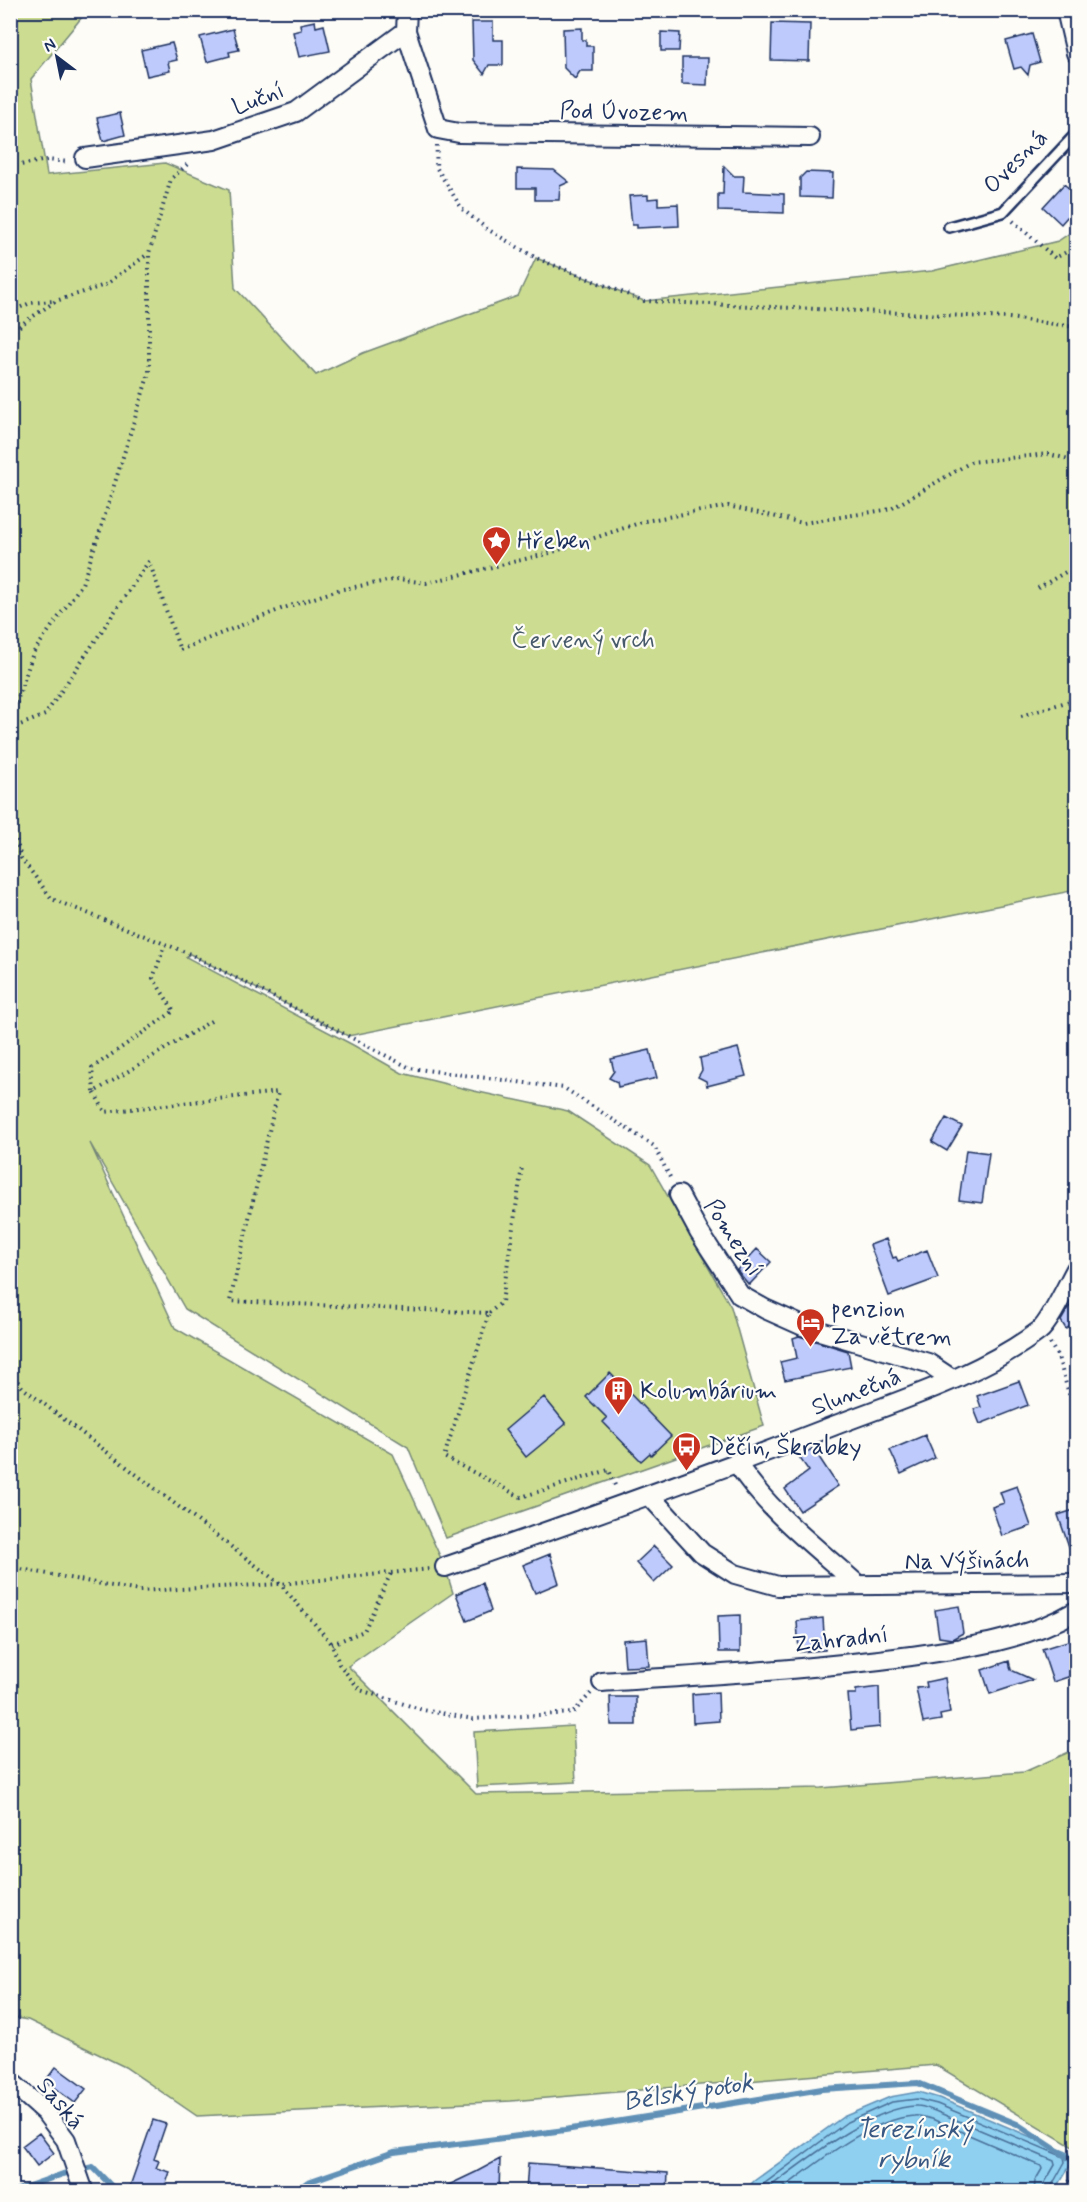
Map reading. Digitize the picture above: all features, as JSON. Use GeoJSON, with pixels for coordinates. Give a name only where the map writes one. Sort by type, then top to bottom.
{"type":"FeatureCollection","features":[{"type":"Feature","properties":{"kind":"street"},"geometry":{"type":"LineString","coordinates":[[407,10],[406,31],[438,129]]}},
{"type":"Feature","properties":{"kind":"street"},"geometry":{"type":"LineString","coordinates":[[1066,10],[1077,52]]}},
{"type":"Feature","properties":{"kind":"street","name":"Luční"},"geometry":{"type":"LineString","coordinates":[[85,158],[214,140],[296,112],[406,31]]}},
{"type":"Feature","properties":{"kind":"street","name":"Pod Úvozem"},"geometry":{"type":"LineString","coordinates":[[438,129],[459,133],[810,137]]}},
{"type":"Feature","properties":{"kind":"street","name":"Pomezní"},"geometry":{"type":"LineString","coordinates":[[679,1195],[699,1232],[740,1295],[765,1310],[803,1326],[928,1363],[952,1379]]}},
{"type":"Feature","properties":{"kind":"street","name":"Slunečná"},"geometry":{"type":"LineString","coordinates":[[445,1568],[737,1463],[952,1379],[1001,1356],[1042,1329],[1077,1269]]}},
{"type":"Feature","properties":{"kind":"street"},"geometry":{"type":"LineString","coordinates":[[737,1463],[750,1484],[858,1585]]}},
{"type":"Feature","properties":{"kind":"street","name":"Na Výšinách"},"geometry":{"type":"LineString","coordinates":[[650,1496],[702,1553],[735,1574],[778,1586],[1077,1583]]}},
{"type":"Feature","properties":{"kind":"street","name":"Zahradní"},"geometry":{"type":"LineString","coordinates":[[602,1682],[849,1665],[978,1647],[1054,1624],[1077,1611]]}},
{"type":"Feature","properties":{"kind":"street","name":"Saská"},"geometry":{"type":"LineString","coordinates":[[10,2080],[45,2112],[66,2140],[84,2192]]}},
{"type":"Feature","properties":{"kind":"lane","name":"Ovesná"},"geometry":{"type":"LineString","coordinates":[[949,227],[1003,212],[1077,134]]}},
{"type":"Feature","properties":{"kind":"path"},"geometry":{"type":"LineString","coordinates":[[438,129],[435,167],[462,209],[487,229],[536,258],[644,301],[1009,318],[1077,327]]}},
{"type":"Feature","properties":{"kind":"path"},"geometry":{"type":"LineString","coordinates":[[10,728],[33,653],[82,584],[149,373],[149,253],[171,179],[214,140]]}},
{"type":"Feature","properties":{"kind":"path"},"geometry":{"type":"LineString","coordinates":[[10,167],[46,160],[66,162],[85,158]]}},
{"type":"Feature","properties":{"kind":"path"},"geometry":{"type":"LineString","coordinates":[[1003,212],[1055,258],[1077,247]]}},
{"type":"Feature","properties":{"kind":"path"},"geometry":{"type":"LineString","coordinates":[[10,312],[30,303],[56,301],[105,285],[149,253]]}},
{"type":"Feature","properties":{"kind":"path"},"geometry":{"type":"LineString","coordinates":[[10,334],[56,301]]}},
{"type":"Feature","properties":{"kind":"path"},"geometry":{"type":"LineString","coordinates":[[10,728],[45,715],[149,561],[180,650],[281,609],[338,590],[398,579],[426,583],[550,553],[645,521],[728,506],[803,523],[891,509],[971,462],[1048,454],[1077,461]]}},
{"type":"Feature","properties":{"kind":"path"},"geometry":{"type":"LineString","coordinates":[[1038,588],[1077,566]]}},
{"type":"Feature","properties":{"kind":"path"},"geometry":{"type":"LineString","coordinates":[[1021,716],[1077,699]]}},
{"type":"Feature","properties":{"kind":"path"},"geometry":{"type":"LineString","coordinates":[[10,817],[21,858],[52,899],[190,954],[410,1068],[564,1088],[654,1146],[679,1195]]}},
{"type":"Feature","properties":{"kind":"path"},"geometry":{"type":"LineString","coordinates":[[165,945],[153,978],[174,1011],[92,1068],[94,1092],[105,1112],[278,1092],[230,1301],[489,1313]]}},
{"type":"Feature","properties":{"kind":"path"},"geometry":{"type":"LineString","coordinates":[[94,1092],[211,1021]]}},
{"type":"Feature","properties":{"kind":"path"},"geometry":{"type":"LineString","coordinates":[[522,1167],[502,1302],[489,1313],[444,1456],[521,1497],[609,1470],[622,1506]]}},
{"type":"Feature","properties":{"kind":"path"},"geometry":{"type":"LineString","coordinates":[[1042,1329],[1058,1357],[1077,1417]]}},
{"type":"Feature","properties":{"kind":"path"},"geometry":{"type":"LineString","coordinates":[[10,1372],[23,1389],[280,1584],[332,1644],[339,1664],[360,1690],[423,1710],[473,1719],[573,1713],[602,1682]]}},
{"type":"Feature","properties":{"kind":"path"},"geometry":{"type":"LineString","coordinates":[[10,1567],[139,1591],[280,1584],[445,1568]]}},
{"type":"Feature","properties":{"kind":"path"},"geometry":{"type":"LineString","coordinates":[[332,1644],[364,1631],[391,1573]]}},
{"type":"Feature","properties":{"kind":"path"},"geometry":{"type":"LineString","coordinates":[[1064,2192],[1076,2171]]}},
{"type":"Feature","properties":{"kind":"green space","name":"Červený vrch"},"geometry":{"type":"Polygon","coordinates":[[[11,11],[87,11],[31,79],[47,175],[165,163],[229,190],[235,288],[316,375],[363,353],[518,296],[536,258],[644,301],[932,271],[1058,241],[1076,229],[1076,890],[348,1036],[190,954],[186,957],[402,1073],[568,1111],[650,1165],[731,1307],[764,1426],[446,1538],[408,1447],[185,1309],[90,1143],[175,1328],[393,1454],[445,1567],[453,1593],[348,1666],[476,1794],[821,1788],[1024,1772],[1076,1749],[1076,2149],[936,2065],[511,2101],[197,2116],[125,2067],[28,2020],[11,2017],[11,11]]]}},
{"type":"Feature","properties":{"kind":"green space"},"geometry":{"type":"Polygon","coordinates":[[[573,1726],[576,1782],[477,1787],[474,1732],[573,1726]]]}},
{"type":"Feature","properties":{"kind":"water","name":"Terezínský rybník"},"geometry":{"type":"Polygon","coordinates":[[[918,2092],[939,2098],[1069,2153],[1073,2161],[1055,2191],[744,2191],[754,2181],[843,2117],[890,2097],[918,2092]]]}},
{"type":"Feature","properties":{"kind":"building"},"geometry":{"type":"Polygon","coordinates":[[[315,21],[316,27],[324,25],[330,51],[299,57],[293,32],[301,30],[300,24],[315,21]]]}},
{"type":"Feature","properties":{"kind":"building"},"geometry":{"type":"Polygon","coordinates":[[[472,22],[493,22],[493,40],[503,40],[503,65],[489,65],[484,74],[473,60],[472,22]]]}},
{"type":"Feature","properties":{"kind":"building"},"geometry":{"type":"Polygon","coordinates":[[[772,23],[810,24],[809,61],[771,60],[772,23]]]}},
{"type":"Feature","properties":{"kind":"building"},"geometry":{"type":"Polygon","coordinates":[[[582,28],[582,40],[586,40],[586,46],[593,46],[593,71],[580,71],[575,79],[564,68],[563,29],[582,28]]]}},
{"type":"Feature","properties":{"kind":"building"},"geometry":{"type":"Polygon","coordinates":[[[233,29],[239,50],[229,52],[230,56],[207,62],[200,37],[233,29]]]}},
{"type":"Feature","properties":{"kind":"building"},"geometry":{"type":"Polygon","coordinates":[[[661,32],[680,33],[679,51],[661,51],[661,32]]]}},
{"type":"Feature","properties":{"kind":"building"},"geometry":{"type":"Polygon","coordinates":[[[1032,34],[1040,62],[1030,65],[1028,75],[1021,67],[1014,69],[1006,41],[1032,34]]]}},
{"type":"Feature","properties":{"kind":"building"},"geometry":{"type":"Polygon","coordinates":[[[172,43],[177,60],[168,62],[170,71],[147,76],[141,50],[172,43]]]}},
{"type":"Feature","properties":{"kind":"building"},"geometry":{"type":"Polygon","coordinates":[[[682,58],[708,58],[707,85],[682,84],[682,58]]]}},
{"type":"Feature","properties":{"kind":"building"},"geometry":{"type":"Polygon","coordinates":[[[120,113],[125,135],[103,141],[97,118],[120,113]]]}},
{"type":"Feature","properties":{"kind":"building"},"geometry":{"type":"Polygon","coordinates":[[[724,166],[734,176],[744,176],[743,192],[784,194],[784,213],[718,211],[718,194],[723,194],[724,166]]]}},
{"type":"Feature","properties":{"kind":"building"},"geometry":{"type":"Polygon","coordinates":[[[517,169],[554,170],[569,182],[560,186],[559,200],[535,200],[535,188],[517,188],[517,169]]]}},
{"type":"Feature","properties":{"kind":"building"},"geometry":{"type":"Polygon","coordinates":[[[806,172],[833,173],[832,198],[800,197],[800,178],[806,172]]]}},
{"type":"Feature","properties":{"kind":"building"},"geometry":{"type":"Polygon","coordinates":[[[1064,184],[1077,196],[1077,223],[1068,216],[1061,224],[1043,207],[1064,184]]]}},
{"type":"Feature","properties":{"kind":"building"},"geometry":{"type":"Polygon","coordinates":[[[648,195],[648,199],[658,198],[658,205],[678,204],[679,226],[637,228],[637,225],[632,225],[629,196],[648,195]]]}},
{"type":"Feature","properties":{"kind":"building"},"geometry":{"type":"Polygon","coordinates":[[[738,1048],[746,1076],[707,1086],[706,1081],[698,1077],[702,1070],[700,1058],[738,1048]]]}},
{"type":"Feature","properties":{"kind":"building"},"geometry":{"type":"Polygon","coordinates":[[[650,1050],[657,1078],[618,1087],[617,1082],[609,1078],[614,1071],[611,1059],[650,1050]]]}},
{"type":"Feature","properties":{"kind":"building"},"geometry":{"type":"Polygon","coordinates":[[[946,1118],[962,1126],[947,1151],[932,1142],[946,1118]]]}},
{"type":"Feature","properties":{"kind":"building"},"geometry":{"type":"Polygon","coordinates":[[[966,1150],[989,1153],[982,1203],[959,1200],[966,1150]]]}},
{"type":"Feature","properties":{"kind":"building"},"geometry":{"type":"Polygon","coordinates":[[[886,1239],[893,1258],[896,1257],[898,1261],[927,1250],[938,1278],[889,1296],[870,1245],[886,1239]]]}},
{"type":"Feature","properties":{"kind":"building"},"geometry":{"type":"Polygon","coordinates":[[[757,1249],[771,1262],[749,1285],[737,1270],[757,1249]]]}},
{"type":"Feature","properties":{"kind":"building"},"geometry":{"type":"Polygon","coordinates":[[[1077,1302],[1077,1322],[1066,1329],[1061,1321],[1069,1307],[1077,1302]]]}},
{"type":"Feature","properties":{"kind":"building","name":"penzion Za větrem"},"geometry":{"type":"Polygon","coordinates":[[[799,1336],[848,1351],[851,1367],[785,1380],[780,1362],[797,1358],[793,1338],[799,1336]]]}},
{"type":"Feature","properties":{"kind":"building","name":"Kolumbárium"},"geometry":{"type":"Polygon","coordinates":[[[610,1373],[671,1436],[641,1461],[603,1422],[607,1418],[586,1397],[610,1373]]]}},
{"type":"Feature","properties":{"kind":"building"},"geometry":{"type":"Polygon","coordinates":[[[1019,1381],[1028,1405],[980,1424],[974,1409],[981,1407],[977,1396],[1019,1381]]]}},
{"type":"Feature","properties":{"kind":"building"},"geometry":{"type":"Polygon","coordinates":[[[544,1397],[566,1424],[526,1457],[505,1430],[544,1397]]]}},
{"type":"Feature","properties":{"kind":"building"},"geometry":{"type":"Polygon","coordinates":[[[925,1435],[935,1458],[901,1474],[890,1450],[925,1435]]]}},
{"type":"Feature","properties":{"kind":"building"},"geometry":{"type":"Polygon","coordinates":[[[813,1448],[838,1486],[800,1511],[785,1489],[809,1471],[799,1457],[813,1448]]]}},
{"type":"Feature","properties":{"kind":"building"},"geometry":{"type":"Polygon","coordinates":[[[1017,1486],[1031,1526],[1002,1536],[992,1507],[1004,1503],[1000,1492],[1017,1486]]]}},
{"type":"Feature","properties":{"kind":"building"},"geometry":{"type":"Polygon","coordinates":[[[1077,1509],[1077,1561],[1074,1561],[1058,1515],[1077,1509]]]}},
{"type":"Feature","properties":{"kind":"building"},"geometry":{"type":"Polygon","coordinates":[[[654,1546],[673,1565],[654,1583],[636,1563],[654,1546]]]}},
{"type":"Feature","properties":{"kind":"building"},"geometry":{"type":"Polygon","coordinates":[[[550,1554],[559,1583],[535,1593],[523,1565],[550,1554]]]}},
{"type":"Feature","properties":{"kind":"building"},"geometry":{"type":"Polygon","coordinates":[[[482,1583],[491,1611],[467,1621],[456,1594],[482,1583]]]}},
{"type":"Feature","properties":{"kind":"building"},"geometry":{"type":"Polygon","coordinates":[[[959,1606],[963,1633],[952,1639],[939,1637],[935,1610],[959,1606]]]}},
{"type":"Feature","properties":{"kind":"building"},"geometry":{"type":"Polygon","coordinates":[[[740,1615],[740,1652],[719,1652],[718,1616],[740,1615]]]}},
{"type":"Feature","properties":{"kind":"building"},"geometry":{"type":"Polygon","coordinates":[[[823,1618],[825,1650],[799,1652],[797,1621],[823,1618]]]}},
{"type":"Feature","properties":{"kind":"building"},"geometry":{"type":"Polygon","coordinates":[[[647,1638],[649,1666],[625,1667],[623,1640],[647,1638]]]}},
{"type":"Feature","properties":{"kind":"building"},"geometry":{"type":"Polygon","coordinates":[[[1077,1638],[1077,1674],[1053,1682],[1042,1649],[1077,1638]]]}},
{"type":"Feature","properties":{"kind":"building"},"geometry":{"type":"Polygon","coordinates":[[[1009,1661],[1011,1670],[1033,1680],[990,1694],[982,1670],[1009,1661]]]}},
{"type":"Feature","properties":{"kind":"building"},"geometry":{"type":"Polygon","coordinates":[[[945,1678],[950,1713],[940,1715],[941,1720],[923,1723],[916,1688],[927,1687],[926,1682],[945,1678]]]}},
{"type":"Feature","properties":{"kind":"building"},"geometry":{"type":"Polygon","coordinates":[[[879,1687],[880,1727],[851,1730],[848,1694],[856,1694],[856,1690],[879,1687]]]}},
{"type":"Feature","properties":{"kind":"building"},"geometry":{"type":"Polygon","coordinates":[[[718,1692],[719,1721],[693,1723],[692,1694],[718,1692]]]}},
{"type":"Feature","properties":{"kind":"building"},"geometry":{"type":"Polygon","coordinates":[[[610,1697],[636,1697],[636,1725],[611,1725],[610,1697]]]}},
{"type":"Feature","properties":{"kind":"building"},"geometry":{"type":"Polygon","coordinates":[[[56,2067],[86,2089],[75,2103],[45,2081],[56,2067]]]}},
{"type":"Feature","properties":{"kind":"building"},"geometry":{"type":"Polygon","coordinates":[[[153,2120],[166,2124],[154,2159],[159,2161],[156,2168],[170,2172],[163,2192],[145,2192],[130,2186],[153,2120]]]}},
{"type":"Feature","properties":{"kind":"building"},"geometry":{"type":"Polygon","coordinates":[[[39,2133],[54,2153],[37,2166],[22,2146],[39,2133]]]}},
{"type":"Feature","properties":{"kind":"building"},"geometry":{"type":"Polygon","coordinates":[[[500,2159],[499,2192],[434,2192],[476,2172],[500,2159]]]}},
{"type":"Feature","properties":{"kind":"building"},"geometry":{"type":"Polygon","coordinates":[[[528,2163],[668,2173],[667,2192],[526,2192],[528,2163]]]}},
{"type":"Feature","properties":{"kind":"waterway","name":"Bělský potok"},"geometry":{"type":"LineString","coordinates":[[295,2192],[308,2182],[394,2152],[565,2130],[822,2089],[918,2083],[1017,2124],[1076,2163]]}},
{"type":"Feature","properties":{"kind":"waterway","name":"Bělský potok"},"geometry":{"type":"LineString","coordinates":[[12,2192],[63,2174],[93,2167],[117,2192]]}},
{"type":"Feature","properties":{"kind":"place","name":"Hřeben"},"geometry":{"type":"Point","coordinates":[496,566]}},
{"type":"Feature","properties":{"kind":"place","name":"penzion Za větrem"},"geometry":{"type":"Point","coordinates":[810,1348]}},
{"type":"Feature","properties":{"kind":"place","name":"Kolumbárium"},"geometry":{"type":"Point","coordinates":[619,1416]}},
{"type":"Feature","properties":{"kind":"place","name":"Děčín, Škrabky"},"geometry":{"type":"Point","coordinates":[687,1472]}}]}
